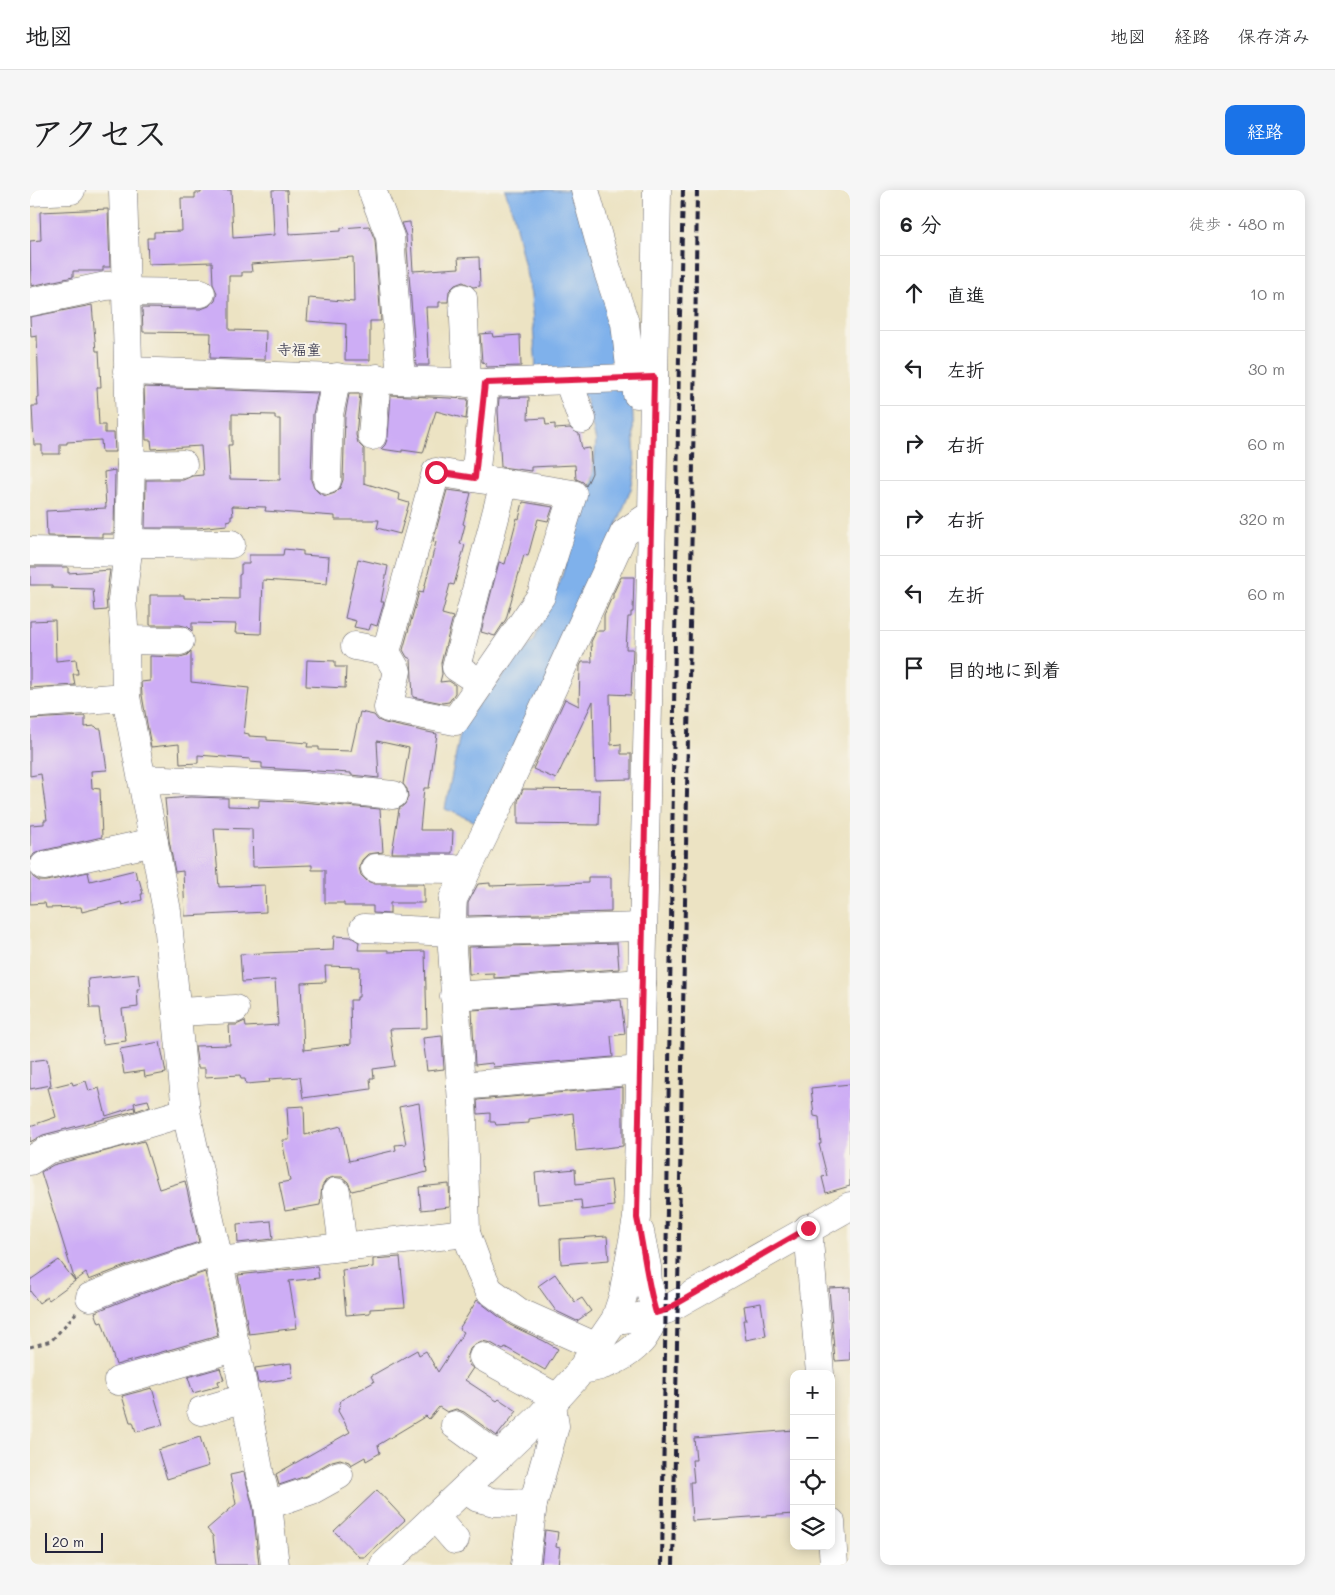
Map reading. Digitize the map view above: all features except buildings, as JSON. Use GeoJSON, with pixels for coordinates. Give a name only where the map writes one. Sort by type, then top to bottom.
{"type":"FeatureCollection","features":[{"type":"Feature","properties":{"kind":"street"},"geometry":{"type":"LineString","coordinates":[[30,192],[71,190]]}},
{"type":"Feature","properties":{"kind":"street"},"geometry":{"type":"LineString","coordinates":[[123,190],[131,465],[129,548],[122,600],[126,698],[167,911],[186,1112],[218,1256],[260,1475],[268,1505],[275,1565]]}},
{"type":"Feature","properties":{"kind":"street"},"geometry":{"type":"LineString","coordinates":[[372,190],[390,237],[389,379],[372,436]]}},
{"type":"Feature","properties":{"kind":"street"},"geometry":{"type":"LineString","coordinates":[[586,190],[607,269],[624,323],[630,367],[645,378]]}},
{"type":"Feature","properties":{"kind":"street"},"geometry":{"type":"LineString","coordinates":[[597,1347],[519,1312],[489,1290],[466,1233],[451,932],[453,899],[498,807],[624,533],[639,491],[657,190]]}},
{"type":"Feature","properties":{"kind":"street"},"geometry":{"type":"LineString","coordinates":[[30,302],[106,286],[125,289],[201,293]]}},
{"type":"Feature","properties":{"kind":"street"},"geometry":{"type":"LineString","coordinates":[[463,298],[476,383],[475,478]]}},
{"type":"Feature","properties":{"kind":"street"},"geometry":{"type":"LineString","coordinates":[[127,370],[476,383],[645,378]]}},
{"type":"Feature","properties":{"kind":"street"},"geometry":{"type":"LineString","coordinates":[[327,480],[329,414],[337,377]]}},
{"type":"Feature","properties":{"kind":"street"},"geometry":{"type":"LineString","coordinates":[[384,1565],[555,1401],[581,1370],[616,1320],[623,1296],[637,1218],[652,518],[645,378]]}},
{"type":"Feature","properties":{"kind":"street"},"geometry":{"type":"LineString","coordinates":[[570,380],[582,420]]}},
{"type":"Feature","properties":{"kind":"street"},"geometry":{"type":"LineString","coordinates":[[131,465],[183,464]]}},
{"type":"Feature","properties":{"kind":"street"},"geometry":{"type":"LineString","coordinates":[[436,472],[475,478],[573,494],[541,596],[455,721],[388,708],[397,671],[386,652],[436,472]]}},
{"type":"Feature","properties":{"kind":"street"},"geometry":{"type":"LineString","coordinates":[[481,683],[456,667],[504,482]]}},
{"type":"Feature","properties":{"kind":"street"},"geometry":{"type":"LineString","coordinates":[[624,533],[643,520],[652,518]]}},
{"type":"Feature","properties":{"kind":"street"},"geometry":{"type":"LineString","coordinates":[[30,551],[231,544]]}},
{"type":"Feature","properties":{"kind":"street"},"geometry":{"type":"LineString","coordinates":[[125,640],[180,641]]}},
{"type":"Feature","properties":{"kind":"street"},"geometry":{"type":"LineString","coordinates":[[355,646],[386,652]]}},
{"type":"Feature","properties":{"kind":"street"},"geometry":{"type":"LineString","coordinates":[[30,704],[126,698]]}},
{"type":"Feature","properties":{"kind":"street"},"geometry":{"type":"LineString","coordinates":[[142,779],[302,786],[393,794]]}},
{"type":"Feature","properties":{"kind":"street"},"geometry":{"type":"LineString","coordinates":[[44,866],[154,842]]}},
{"type":"Feature","properties":{"kind":"street"},"geometry":{"type":"LineString","coordinates":[[375,868],[454,869],[465,874]]}},
{"type":"Feature","properties":{"kind":"street"},"geometry":{"type":"LineString","coordinates":[[364,928],[451,932],[643,927]]}},
{"type":"Feature","properties":{"kind":"street"},"geometry":{"type":"LineString","coordinates":[[454,996],[642,983]]}},
{"type":"Feature","properties":{"kind":"street"},"geometry":{"type":"LineString","coordinates":[[178,1012],[235,1009]]}},
{"type":"Feature","properties":{"kind":"street"},"geometry":{"type":"LineString","coordinates":[[460,1086],[640,1070]]}},
{"type":"Feature","properties":{"kind":"street"},"geometry":{"type":"LineString","coordinates":[[30,1161],[47,1150],[109,1135],[186,1112]]}},
{"type":"Feature","properties":{"kind":"street"},"geometry":{"type":"LineString","coordinates":[[336,1192],[343,1247]]}},
{"type":"Feature","properties":{"kind":"street"},"geometry":{"type":"LineString","coordinates":[[616,1320],[639,1317],[666,1310],[808,1228],[850,1206]]}},
{"type":"Feature","properties":{"kind":"street"},"geometry":{"type":"LineString","coordinates":[[581,1370],[595,1368],[616,1360],[642,1340],[656,1313],[648,1284],[647,1268],[637,1218]]}},
{"type":"Feature","properties":{"kind":"street"},"geometry":{"type":"LineString","coordinates":[[808,1228],[820,1370]]}},
{"type":"Feature","properties":{"kind":"street"},"geometry":{"type":"LineString","coordinates":[[90,1297],[130,1281],[218,1256],[343,1247],[466,1233]]}},
{"type":"Feature","properties":{"kind":"street"},"geometry":{"type":"LineString","coordinates":[[118,1381],[236,1347]]}},
{"type":"Feature","properties":{"kind":"street"},"geometry":{"type":"LineString","coordinates":[[483,1357],[555,1401]]}},
{"type":"Feature","properties":{"kind":"street"},"geometry":{"type":"LineString","coordinates":[[201,1411],[245,1398]]}},
{"type":"Feature","properties":{"kind":"street"},"geometry":{"type":"LineString","coordinates":[[525,1565],[533,1504],[555,1426],[555,1401]]}},
{"type":"Feature","properties":{"kind":"street"},"geometry":{"type":"LineString","coordinates":[[455,1425],[499,1456]]}},
{"type":"Feature","properties":{"kind":"street"},"geometry":{"type":"LineString","coordinates":[[268,1505],[312,1490],[339,1475]]}},
{"type":"Feature","properties":{"kind":"street"},"geometry":{"type":"LineString","coordinates":[[465,1489],[478,1498],[494,1502],[533,1504]]}},
{"type":"Feature","properties":{"kind":"street"},"geometry":{"type":"LineString","coordinates":[[435,1517],[455,1540]]}},
{"type":"Feature","properties":{"kind":"street"},"geometry":{"type":"LineString","coordinates":[[833,1550],[834,1565]]}},
{"type":"Feature","properties":{"kind":"path"},"geometry":{"type":"LineString","coordinates":[[30,1347],[51,1340],[90,1297]]}},
{"type":"Feature","properties":{"kind":"water"},"geometry":{"type":"Polygon","coordinates":[[[505,190],[577,190],[632,392],[635,470],[631,489],[599,570],[481,824],[445,809],[462,724],[534,640],[560,582],[593,475],[596,441],[585,397],[536,369],[531,295],[513,213],[505,190]]]}},
{"type":"Feature","properties":{"kind":"railway"},"geometry":{"type":"LineString","coordinates":[[662,1565],[683,190]]}},
{"type":"Feature","properties":{"kind":"railway"},"geometry":{"type":"LineString","coordinates":[[673,1565],[697,190]]}},
{"type":"Feature","properties":{"kind":"district","name":"寺福童"},"geometry":{"type":"Point","coordinates":[299,349]}},
{"type":"Feature","properties":{"kind":"route"},"geometry":{"type":"LineString","coordinates":[[436,472],[475,478],[485,383],[654,377],[637,1218],[647,1268],[648,1284],[656,1313],[666,1310],[808,1228]]}}]}
